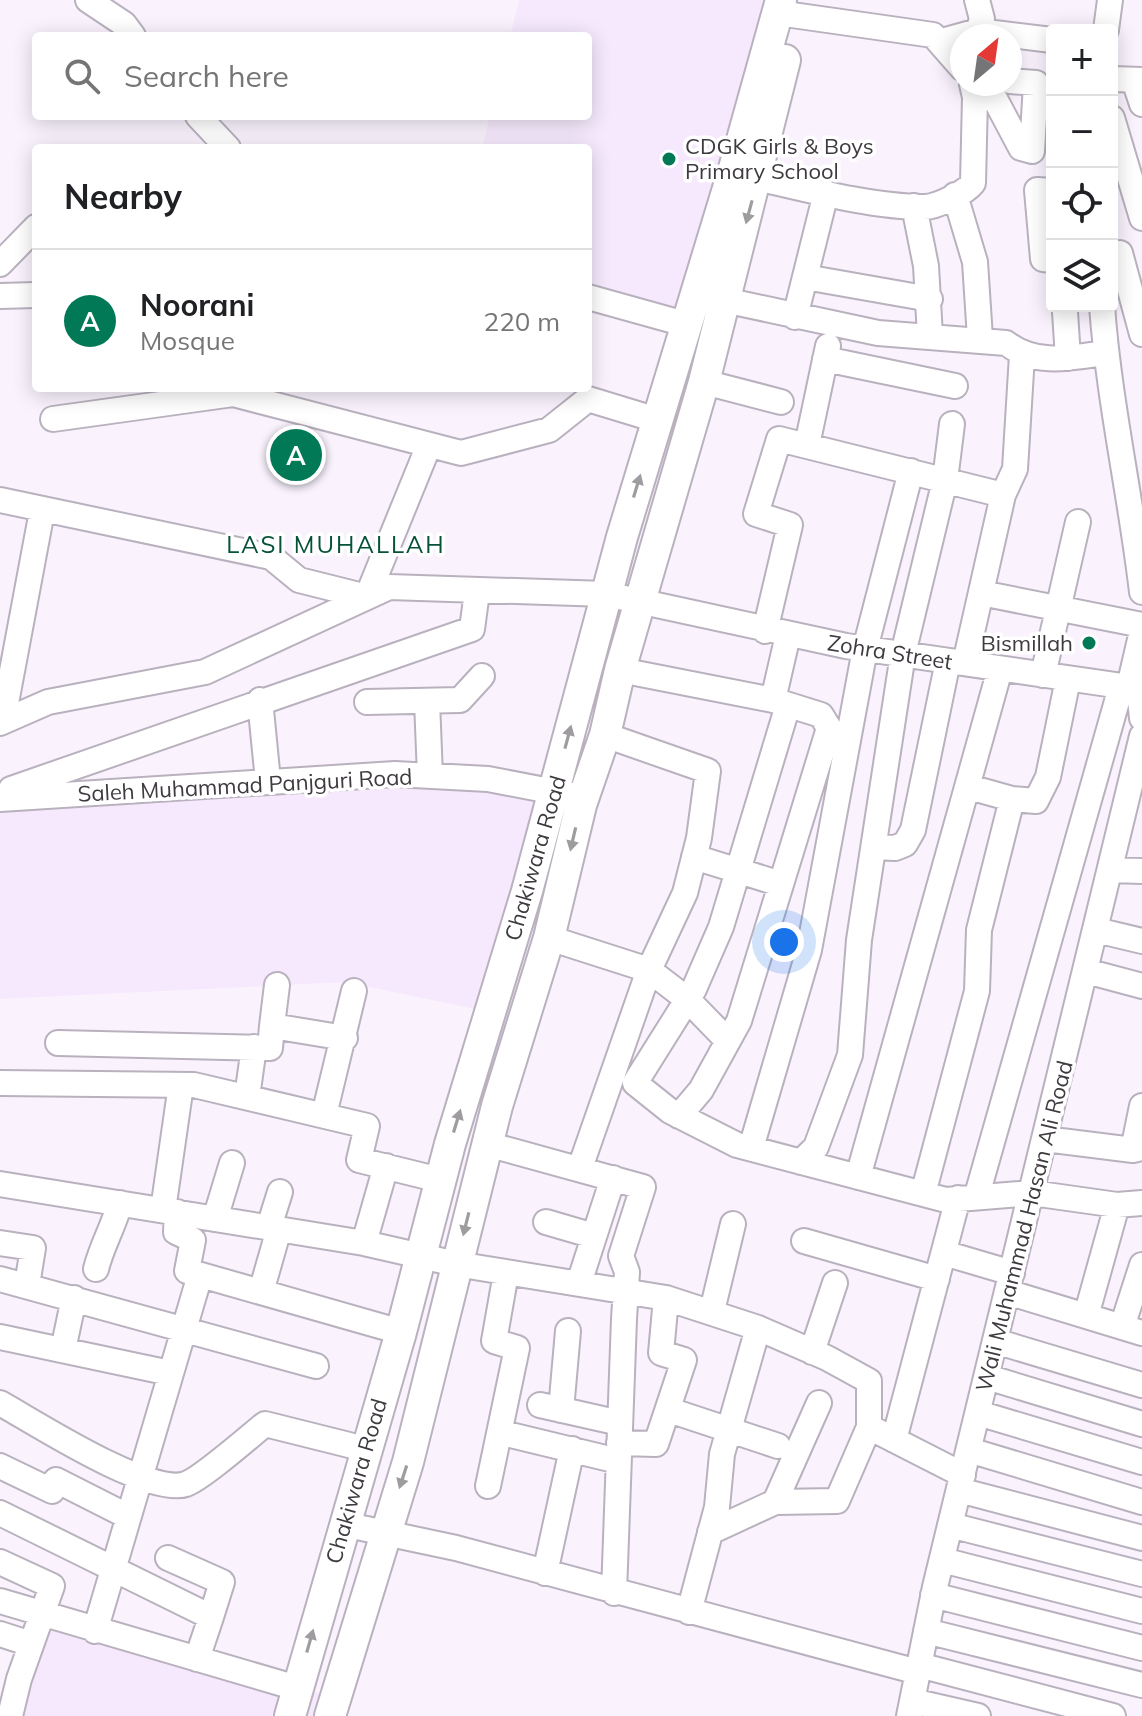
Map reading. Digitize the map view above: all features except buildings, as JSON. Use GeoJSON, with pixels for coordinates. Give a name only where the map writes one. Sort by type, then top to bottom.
{"type":"FeatureCollection","features":[{"type":"Feature","properties":{"kind":"main road","name":"Chakiwara Road"},"geometry":{"type":"LineString","coordinates":[[330,1716],[408,1462],[487,1144],[549,938],[569,794],[606,594],[685,324],[746,175],[801,9]]}},
{"type":"Feature","properties":{"kind":"main road","name":"Chakiwara Road"},"geometry":{"type":"LineString","coordinates":[[293,1702],[401,1332],[440,1180],[569,794],[605,735],[620,670],[726,302],[746,175]]}},
{"type":"Feature","properties":{"kind":"street"},"geometry":{"type":"LineString","coordinates":[[88,0],[124,24],[130,32]]}},
{"type":"Feature","properties":{"kind":"street"},"geometry":{"type":"LineString","coordinates":[[977,0],[980,24]]}},
{"type":"Feature","properties":{"kind":"street"},"geometry":{"type":"LineString","coordinates":[[1107,24],[1110,0]]}},
{"type":"Feature","properties":{"kind":"street"},"geometry":{"type":"LineString","coordinates":[[801,9],[933,35],[950,52]]}},
{"type":"Feature","properties":{"kind":"street"},"geometry":{"type":"LineString","coordinates":[[1022,36],[1046,39]]}},
{"type":"Feature","properties":{"kind":"street"},"geometry":{"type":"LineString","coordinates":[[942,41],[950,39]]}},
{"type":"Feature","properties":{"kind":"street"},"geometry":{"type":"LineString","coordinates":[[1129,80],[1142,104]]}},
{"type":"Feature","properties":{"kind":"street"},"geometry":{"type":"LineString","coordinates":[[993,96],[1021,148],[1032,151],[1036,83],[1022,82]]}},
{"type":"Feature","properties":{"kind":"street"},"geometry":{"type":"LineString","coordinates":[[746,175],[826,193],[927,207],[973,183],[975,96]]}},
{"type":"Feature","properties":{"kind":"street"},"geometry":{"type":"LineString","coordinates":[[202,120],[224,144]]}},
{"type":"Feature","properties":{"kind":"street"},"geometry":{"type":"LineString","coordinates":[[1118,138],[1142,218]]}},
{"type":"Feature","properties":{"kind":"street"},"geometry":{"type":"LineString","coordinates":[[1046,191],[1037,190],[1043,259],[1046,259]]}},
{"type":"Feature","properties":{"kind":"street"},"geometry":{"type":"LineString","coordinates":[[795,317],[826,193]]}},
{"type":"Feature","properties":{"kind":"street"},"geometry":{"type":"LineString","coordinates":[[955,195],[975,262],[980,338]]}},
{"type":"Feature","properties":{"kind":"street"},"geometry":{"type":"LineString","coordinates":[[914,206],[930,299],[930,336]]}},
{"type":"Feature","properties":{"kind":"street"},"geometry":{"type":"LineString","coordinates":[[0,264],[32,231]]}},
{"type":"Feature","properties":{"kind":"street"},"geometry":{"type":"LineString","coordinates":[[1118,254],[1142,334]]}},
{"type":"Feature","properties":{"kind":"street"},"geometry":{"type":"LineString","coordinates":[[805,277],[930,299]]}},
{"type":"Feature","properties":{"kind":"street"},"geometry":{"type":"LineString","coordinates":[[696,292],[726,302],[878,333],[980,338],[1006,343],[1022,355],[1068,358],[1105,353]]}},
{"type":"Feature","properties":{"kind":"street"},"geometry":{"type":"LineString","coordinates":[[0,296],[32,295]]}},
{"type":"Feature","properties":{"kind":"street"},"geometry":{"type":"LineString","coordinates":[[592,298],[685,324]]}},
{"type":"Feature","properties":{"kind":"street"},"geometry":{"type":"LineString","coordinates":[[1065,312],[1068,358]]}},
{"type":"Feature","properties":{"kind":"street"},"geometry":{"type":"LineString","coordinates":[[1102,312],[1105,353],[1132,499],[1142,592]]}},
{"type":"Feature","properties":{"kind":"street"},"geometry":{"type":"LineString","coordinates":[[807,445],[833,324]]}},
{"type":"Feature","properties":{"kind":"street"},"geometry":{"type":"LineString","coordinates":[[874,847],[895,848],[905,844],[913,830],[956,662],[981,593],[1003,495],[1015,469],[1022,355]]}},
{"type":"Feature","properties":{"kind":"street"},"geometry":{"type":"LineString","coordinates":[[825,359],[955,386]]}},
{"type":"Feature","properties":{"kind":"street"},"geometry":{"type":"LineString","coordinates":[[704,382],[781,402]]}},
{"type":"Feature","properties":{"kind":"street"},"geometry":{"type":"LineString","coordinates":[[53,419],[233,394],[461,453],[549,430],[588,399],[657,420]]}},
{"type":"Feature","properties":{"kind":"street"},"geometry":{"type":"LineString","coordinates":[[801,1162],[816,1147],[850,1055],[859,940],[903,654],[945,480],[952,424]]}},
{"type":"Feature","properties":{"kind":"street"},"geometry":{"type":"LineString","coordinates":[[1003,495],[779,439],[756,514],[790,525],[776,633],[780,702],[721,927],[688,1000],[635,1083],[679,1116],[751,1148],[946,1200],[1032,1193],[1117,1205],[1142,1203]]}},
{"type":"Feature","properties":{"kind":"street"},"geometry":{"type":"LineString","coordinates":[[0,500],[271,557],[299,580],[367,597],[429,445]]}},
{"type":"Feature","properties":{"kind":"street"},"geometry":{"type":"LineString","coordinates":[[751,1148],[809,950],[865,649],[911,471]]}},
{"type":"Feature","properties":{"kind":"street"},"geometry":{"type":"LineString","coordinates":[[9,709],[42,511]]}},
{"type":"Feature","properties":{"kind":"street"},"geometry":{"type":"LineString","coordinates":[[1043,675],[1078,522]]}},
{"type":"Feature","properties":{"kind":"street","name":"Zohra Street"},"geometry":{"type":"LineString","coordinates":[[9,709],[205,672],[389,587],[606,594],[642,599],[776,633],[865,649],[1133,688]]}},
{"type":"Feature","properties":{"kind":"street"},"geometry":{"type":"LineString","coordinates":[[0,796],[260,700],[472,629],[477,592]]}},
{"type":"Feature","properties":{"kind":"street"},"geometry":{"type":"LineString","coordinates":[[894,1440],[944,1253],[968,1196],[1133,688],[1142,628],[981,593]]}},
{"type":"Feature","properties":{"kind":"street"},"geometry":{"type":"LineString","coordinates":[[858,1177],[1000,669]]}},
{"type":"Feature","properties":{"kind":"street"},"geometry":{"type":"LineString","coordinates":[[620,670],[780,702],[821,715],[829,728],[739,1021],[701,1090],[679,1116]]}},
{"type":"Feature","properties":{"kind":"street"},"geometry":{"type":"LineString","coordinates":[[367,702],[460,700],[482,676]]}},
{"type":"Feature","properties":{"kind":"street"},"geometry":{"type":"LineString","coordinates":[[969,787],[1012,799],[1036,801],[1048,777],[1068,679]]}},
{"type":"Feature","properties":{"kind":"street"},"geometry":{"type":"LineString","coordinates":[[1133,688],[1142,718]]}},
{"type":"Feature","properties":{"kind":"street"},"geometry":{"type":"LineString","coordinates":[[260,700],[268,781]]}},
{"type":"Feature","properties":{"kind":"street"},"geometry":{"type":"LineString","coordinates":[[427,701],[430,776]]}},
{"type":"Feature","properties":{"kind":"street"},"geometry":{"type":"LineString","coordinates":[[580,1168],[649,970],[685,893],[708,771],[605,735]]}},
{"type":"Feature","properties":{"kind":"street","name":"Wali Muhammad Hasan Ali Road"},"geometry":{"type":"LineString","coordinates":[[910,1708],[933,1595],[1110,870],[1135,797],[1142,736]]}},
{"type":"Feature","properties":{"kind":"street","name":"Saleh Muhammad Panjguri Road"},"geometry":{"type":"LineString","coordinates":[[0,796],[395,774],[569,794]]}},
{"type":"Feature","properties":{"kind":"street"},"geometry":{"type":"LineString","coordinates":[[923,1194],[977,991],[979,930],[1012,799]]}},
{"type":"Feature","properties":{"kind":"street"},"geometry":{"type":"LineString","coordinates":[[694,857],[781,884]]}},
{"type":"Feature","properties":{"kind":"street"},"geometry":{"type":"LineString","coordinates":[[1110,870],[1142,871]]}},
{"type":"Feature","properties":{"kind":"street"},"geometry":{"type":"LineString","coordinates":[[1096,930],[1142,941]]}},
{"type":"Feature","properties":{"kind":"street"},"geometry":{"type":"LineString","coordinates":[[549,938],[649,970],[688,1000],[728,1041]]}},
{"type":"Feature","properties":{"kind":"street"},"geometry":{"type":"LineString","coordinates":[[1086,971],[1142,986]]}},
{"type":"Feature","properties":{"kind":"street"},"geometry":{"type":"LineString","coordinates":[[58,1043],[270,1048],[277,985]]}},
{"type":"Feature","properties":{"kind":"street"},"geometry":{"type":"LineString","coordinates":[[324,1115],[354,991]]}},
{"type":"Feature","properties":{"kind":"street"},"geometry":{"type":"LineString","coordinates":[[272,1026],[345,1038]]}},
{"type":"Feature","properties":{"kind":"street"},"geometry":{"type":"LineString","coordinates":[[247,1097],[254,1047]]}},
{"type":"Feature","properties":{"kind":"street"},"geometry":{"type":"LineString","coordinates":[[0,1083],[181,1085],[247,1097],[367,1126],[359,1160],[440,1180]]}},
{"type":"Feature","properties":{"kind":"street"},"geometry":{"type":"LineString","coordinates":[[181,1085],[170,1211],[176,1232],[193,1240],[187,1271],[401,1332]]}},
{"type":"Feature","properties":{"kind":"street"},"geometry":{"type":"LineString","coordinates":[[1045,1139],[1138,1149],[1142,1106]]}},
{"type":"Feature","properties":{"kind":"street"},"geometry":{"type":"LineString","coordinates":[[487,1144],[643,1187],[621,1256],[627,1272],[628,1291],[614,1593]]}},
{"type":"Feature","properties":{"kind":"street"},"geometry":{"type":"LineString","coordinates":[[215,1219],[232,1163]]}},
{"type":"Feature","properties":{"kind":"street"},"geometry":{"type":"LineString","coordinates":[[364,1243],[386,1166]]}},
{"type":"Feature","properties":{"kind":"street"},"geometry":{"type":"LineString","coordinates":[[579,1283],[613,1178]]}},
{"type":"Feature","properties":{"kind":"street"},"geometry":{"type":"LineString","coordinates":[[0,1184],[364,1243],[456,1264],[666,1298],[758,1328],[869,1381],[869,1427],[837,1501],[775,1502],[710,1532]]}},
{"type":"Feature","properties":{"kind":"street"},"geometry":{"type":"LineString","coordinates":[[261,1292],[280,1192]]}},
{"type":"Feature","properties":{"kind":"street"},"geometry":{"type":"LineString","coordinates":[[96,1269],[102,1244],[111,1237],[120,1203]]}},
{"type":"Feature","properties":{"kind":"street"},"geometry":{"type":"LineString","coordinates":[[1086,1316],[1117,1205]]}},
{"type":"Feature","properties":{"kind":"street"},"geometry":{"type":"LineString","coordinates":[[546,1222],[594,1236]]}},
{"type":"Feature","properties":{"kind":"street"},"geometry":{"type":"LineString","coordinates":[[712,1311],[733,1224]]}},
{"type":"Feature","properties":{"kind":"street"},"geometry":{"type":"LineString","coordinates":[[804,1241],[937,1279]]}},
{"type":"Feature","properties":{"kind":"street"},"geometry":{"type":"LineString","coordinates":[[0,1243],[33,1248],[27,1285]]}},
{"type":"Feature","properties":{"kind":"street"},"geometry":{"type":"LineString","coordinates":[[944,1253],[1086,1316],[1132,1330],[1142,1265]]}},
{"type":"Feature","properties":{"kind":"street"},"geometry":{"type":"LineString","coordinates":[[488,1486],[502,1433],[517,1348],[494,1341],[506,1273]]}},
{"type":"Feature","properties":{"kind":"street"},"geometry":{"type":"LineString","coordinates":[[95,1631],[138,1476],[200,1275]]}},
{"type":"Feature","properties":{"kind":"street"},"geometry":{"type":"LineString","coordinates":[[0,1279],[316,1366]]}},
{"type":"Feature","properties":{"kind":"street"},"geometry":{"type":"LineString","coordinates":[[812,1352],[835,1283]]}},
{"type":"Feature","properties":{"kind":"street"},"geometry":{"type":"LineString","coordinates":[[63,1350],[74,1298]]}},
{"type":"Feature","properties":{"kind":"street"},"geometry":{"type":"LineString","coordinates":[[502,1433],[572,1449],[619,1442],[656,1444],[684,1360],[661,1353],[666,1298]]}},
{"type":"Feature","properties":{"kind":"street"},"geometry":{"type":"LineString","coordinates":[[689,1612],[710,1532],[729,1429],[758,1328]]}},
{"type":"Feature","properties":{"kind":"street"},"geometry":{"type":"LineString","coordinates":[[568,1331],[550,1408],[619,1442]]}},
{"type":"Feature","properties":{"kind":"street"},"geometry":{"type":"LineString","coordinates":[[0,1337],[170,1373]]}},
{"type":"Feature","properties":{"kind":"street"},"geometry":{"type":"LineString","coordinates":[[995,1341],[1142,1385]]}},
{"type":"Feature","properties":{"kind":"street"},"geometry":{"type":"LineString","coordinates":[[987,1377],[1142,1424]]}},
{"type":"Feature","properties":{"kind":"street"},"geometry":{"type":"LineString","coordinates":[[0,1403],[138,1476],[167,1485],[186,1484],[265,1424],[365,1449]]}},
{"type":"Feature","properties":{"kind":"street"},"geometry":{"type":"LineString","coordinates":[[775,1502],[819,1403]]}},
{"type":"Feature","properties":{"kind":"street"},"geometry":{"type":"LineString","coordinates":[[669,1410],[778,1446]]}},
{"type":"Feature","properties":{"kind":"street"},"geometry":{"type":"LineString","coordinates":[[978,1413],[1142,1462]]}},
{"type":"Feature","properties":{"kind":"street"},"geometry":{"type":"LineString","coordinates":[[869,1427],[961,1483],[1142,1538]]}},
{"type":"Feature","properties":{"kind":"street"},"geometry":{"type":"LineString","coordinates":[[545,1573],[572,1449]]}},
{"type":"Feature","properties":{"kind":"street"},"geometry":{"type":"LineString","coordinates":[[969,1450],[1142,1502]]}},
{"type":"Feature","properties":{"kind":"street"},"geometry":{"type":"LineString","coordinates":[[0,1466],[52,1491],[56,1480],[127,1516]]}},
{"type":"Feature","properties":{"kind":"street"},"geometry":{"type":"LineString","coordinates":[[10,1716],[11,1667],[31,1644],[52,1586],[0,1560],[9,1517],[211,1617]]}},
{"type":"Feature","properties":{"kind":"street"},"geometry":{"type":"LineString","coordinates":[[343,1524],[1113,1716]]}},
{"type":"Feature","properties":{"kind":"street"},"geometry":{"type":"LineString","coordinates":[[950,1525],[1142,1574]]}},
{"type":"Feature","properties":{"kind":"street"},"geometry":{"type":"LineString","coordinates":[[168,1558],[222,1582],[197,1659]]}},
{"type":"Feature","properties":{"kind":"street"},"geometry":{"type":"LineString","coordinates":[[942,1560],[1142,1611]]}},
{"type":"Feature","properties":{"kind":"street"},"geometry":{"type":"LineString","coordinates":[[933,1595],[1142,1648]]}},
{"type":"Feature","properties":{"kind":"street"},"geometry":{"type":"LineString","coordinates":[[0,1601],[197,1659],[293,1702]]}},
{"type":"Feature","properties":{"kind":"street"},"geometry":{"type":"LineString","coordinates":[[926,1631],[1142,1685]]}},
{"type":"Feature","properties":{"kind":"street"},"geometry":{"type":"LineString","coordinates":[[0,1634],[31,1644]]}},
{"type":"Feature","properties":{"kind":"street"},"geometry":{"type":"LineString","coordinates":[[910,1708],[978,1716]]}},
{"type":"Feature","properties":{"kind":"shaded area","name":"CDGK Girls & Boys Primary School"},"geometry":{"type":"Polygon","coordinates":[[[519,0],[791,0],[700,329],[592,299],[592,144],[483,144],[489,120],[592,120],[592,32],[511,32],[519,0]]]}},
{"type":"Feature","properties":{"kind":"shaded area"},"geometry":{"type":"Polygon","coordinates":[[[395,774],[564,795],[499,1014],[346,982],[0,999],[0,801],[395,774]]]}},
{"type":"Feature","properties":{"kind":"shaded area"},"geometry":{"type":"Polygon","coordinates":[[[43,1615],[325,1695],[320,1716],[11,1716],[43,1615]]]}},
{"type":"Feature","properties":{"kind":"place","name":"CDGK Girls & Boys Primary School"},"geometry":{"type":"Point","coordinates":[669,159]}},
{"type":"Feature","properties":{"kind":"place","name":"Noorani"},"geometry":{"type":"Point","coordinates":[296,455]}},
{"type":"Feature","properties":{"kind":"place","name":"Bismillah"},"geometry":{"type":"Point","coordinates":[1089,643]}},
{"type":"Feature","properties":{"kind":"district","name":"LASI MUHALLAH"},"geometry":{"type":"Point","coordinates":[336,544]}}]}
